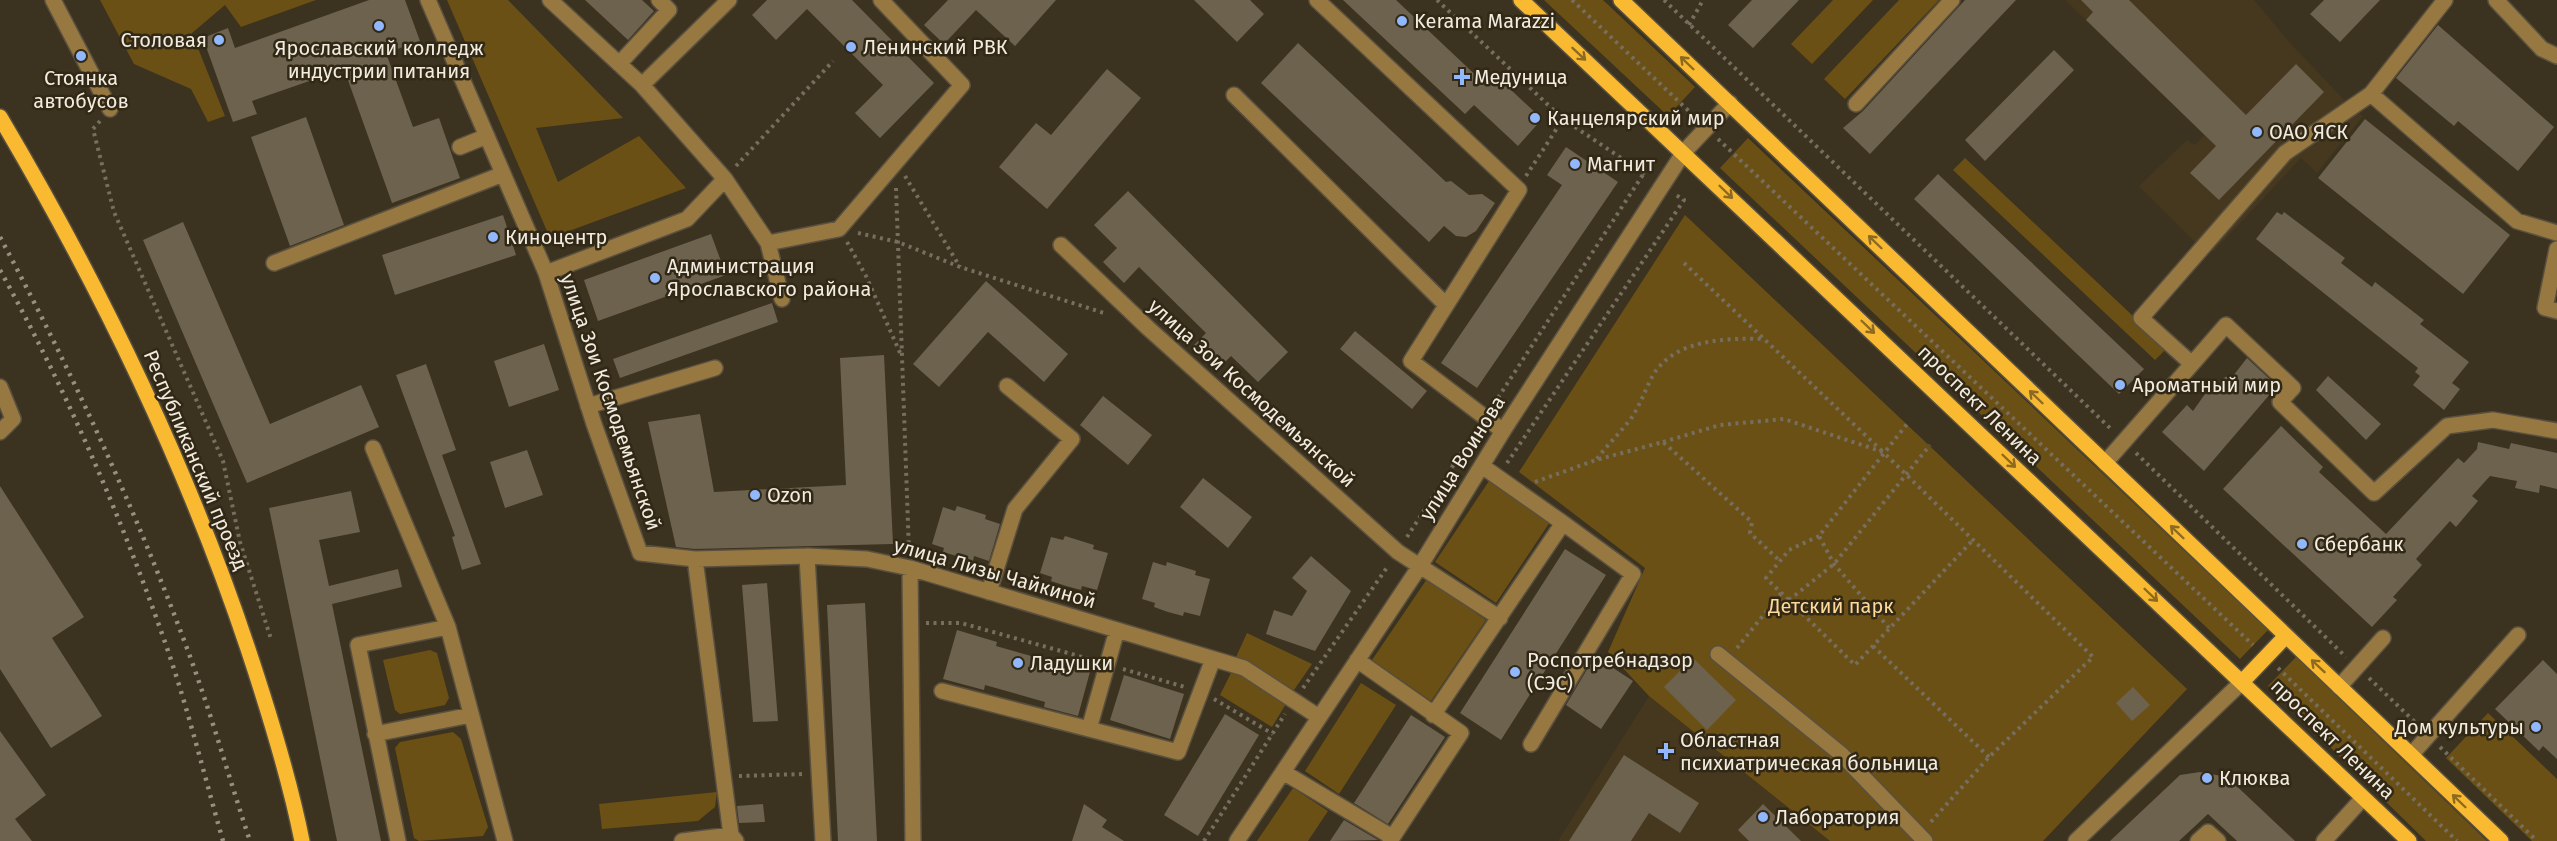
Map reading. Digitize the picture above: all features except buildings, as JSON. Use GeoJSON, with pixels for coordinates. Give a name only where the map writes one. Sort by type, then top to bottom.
{"type":"FeatureCollection","features":[{"type":"Feature","properties":{"kind":"main road","name":"проспект Ленина"},"geometry":{"type":"LineString","coordinates":[[1521,0],[2409,841]]}},
{"type":"Feature","properties":{"kind":"main road"},"geometry":{"type":"LineString","coordinates":[[1621,0],[2501,841]]}},
{"type":"Feature","properties":{"kind":"main road","name":"Республиканский проезд"},"geometry":{"type":"LineString","coordinates":[[0,117],[66,230],[117,329],[198,514],[233,604],[268,711],[302,841]]}},
{"type":"Feature","properties":{"kind":"main road"},"geometry":{"type":"LineString","coordinates":[[2242,682],[2286,636]]}},
{"type":"Feature","properties":{"kind":"street"},"geometry":{"type":"LineString","coordinates":[[53,0],[110,109]]}},
{"type":"Feature","properties":{"kind":"street","name":"улица Зои Космодемьянской"},"geometry":{"type":"LineString","coordinates":[[428,0],[546,273],[588,406],[640,554]]}},
{"type":"Feature","properties":{"kind":"street"},"geometry":{"type":"LineString","coordinates":[[550,0],[642,85],[725,179],[768,243],[782,299]]}},
{"type":"Feature","properties":{"kind":"street"},"geometry":{"type":"LineString","coordinates":[[619,64],[669,9],[659,0]]}},
{"type":"Feature","properties":{"kind":"street"},"geometry":{"type":"LineString","coordinates":[[642,85],[729,0]]}},
{"type":"Feature","properties":{"kind":"street"},"geometry":{"type":"LineString","coordinates":[[768,243],[839,229],[895,160],[962,85],[881,0]]}},
{"type":"Feature","properties":{"kind":"street"},"geometry":{"type":"LineString","coordinates":[[1317,0],[1519,190],[1411,361],[1503,431]]}},
{"type":"Feature","properties":{"kind":"street"},"geometry":{"type":"LineString","coordinates":[[1856,104],[1952,0]]}},
{"type":"Feature","properties":{"kind":"street"},"geometry":{"type":"LineString","coordinates":[[2192,364],[2141,318],[2285,153],[2371,94],[2445,0]]}},
{"type":"Feature","properties":{"kind":"street"},"geometry":{"type":"LineString","coordinates":[[2496,0],[2542,49],[2557,57]]}},
{"type":"Feature","properties":{"kind":"street"},"geometry":{"type":"LineString","coordinates":[[2371,94],[2517,221],[2557,233]]}},
{"type":"Feature","properties":{"kind":"street"},"geometry":{"type":"LineString","coordinates":[[1234,95],[1446,305]]}},
{"type":"Feature","properties":{"kind":"street","name":"улица Воинова"},"geometry":{"type":"LineString","coordinates":[[1237,841],[1420,566],[1503,431],[1684,152],[1730,103]]}},
{"type":"Feature","properties":{"kind":"street"},"geometry":{"type":"LineString","coordinates":[[460,147],[487,136]]}},
{"type":"Feature","properties":{"kind":"street"},"geometry":{"type":"LineString","coordinates":[[274,263],[503,174]]}},
{"type":"Feature","properties":{"kind":"street"},"geometry":{"type":"LineString","coordinates":[[546,273],[687,219],[725,179]]}},
{"type":"Feature","properties":{"kind":"street","name":"улица Зои Космодемьянской"},"geometry":{"type":"LineString","coordinates":[[1061,245],[1148,328],[1398,552],[1500,618]]}},
{"type":"Feature","properties":{"kind":"street"},"geometry":{"type":"LineString","coordinates":[[2557,249],[2545,308],[2557,312]]}},
{"type":"Feature","properties":{"kind":"street"},"geometry":{"type":"LineString","coordinates":[[2105,463],[2226,325],[2293,388],[2280,402],[2374,493],[2447,426],[2493,420],[2557,431]]}},
{"type":"Feature","properties":{"kind":"street"},"geometry":{"type":"LineString","coordinates":[[588,406],[715,368]]}},
{"type":"Feature","properties":{"kind":"street"},"geometry":{"type":"LineString","coordinates":[[989,592],[1015,509],[1072,439],[1007,386]]}},
{"type":"Feature","properties":{"kind":"street"},"geometry":{"type":"LineString","coordinates":[[0,387],[13,419],[0,432]]}},
{"type":"Feature","properties":{"kind":"street"},"geometry":{"type":"LineString","coordinates":[[373,448],[448,627],[505,841]]}},
{"type":"Feature","properties":{"kind":"street"},"geometry":{"type":"LineString","coordinates":[[1482,466],[1633,574],[1531,744]]}},
{"type":"Feature","properties":{"kind":"street"},"geometry":{"type":"LineString","coordinates":[[1433,715],[1563,523]]}},
{"type":"Feature","properties":{"kind":"street","name":"улица Лизы Чайкиной"},"geometry":{"type":"LineString","coordinates":[[640,554],[695,559],[807,556],[867,559],[910,568],[1244,668],[1320,717]]}},
{"type":"Feature","properties":{"kind":"street"},"geometry":{"type":"LineString","coordinates":[[807,556],[823,841]]}},
{"type":"Feature","properties":{"kind":"street"},"geometry":{"type":"LineString","coordinates":[[682,841],[733,838],[695,559]]}},
{"type":"Feature","properties":{"kind":"street"},"geometry":{"type":"LineString","coordinates":[[910,568],[913,841]]}},
{"type":"Feature","properties":{"kind":"street"},"geometry":{"type":"LineString","coordinates":[[398,841],[358,645],[448,627]]}},
{"type":"Feature","properties":{"kind":"street"},"geometry":{"type":"LineString","coordinates":[[1089,729],[1118,630]]}},
{"type":"Feature","properties":{"kind":"street"},"geometry":{"type":"LineString","coordinates":[[2411,755],[2518,635]]}},
{"type":"Feature","properties":{"kind":"street"},"geometry":{"type":"LineString","coordinates":[[2339,687],[2383,638]]}},
{"type":"Feature","properties":{"kind":"street"},"geometry":{"type":"LineString","coordinates":[[1723,657],[1756,687],[1841,754],[1922,837]]}},
{"type":"Feature","properties":{"kind":"street"},"geometry":{"type":"LineString","coordinates":[[942,691],[1178,752],[1213,659]]}},
{"type":"Feature","properties":{"kind":"street"},"geometry":{"type":"LineString","coordinates":[[1283,772],[1391,839],[1461,733],[1357,660]]}},
{"type":"Feature","properties":{"kind":"street"},"geometry":{"type":"LineString","coordinates":[[2076,841],[2242,682]]}},
{"type":"Feature","properties":{"kind":"street"},"geometry":{"type":"LineString","coordinates":[[375,734],[471,716]]}},
{"type":"Feature","properties":{"kind":"street"},"geometry":{"type":"LineString","coordinates":[[2324,841],[2363,798]]}},
{"type":"Feature","properties":{"kind":"street"},"geometry":{"type":"LineString","coordinates":[[2198,841],[2208,832],[2217,841]]}},
{"type":"Feature","properties":{"kind":"path"},"geometry":{"type":"LineString","coordinates":[[1437,0],[1563,118],[1684,200],[1498,477]]}},
{"type":"Feature","properties":{"kind":"path"},"geometry":{"type":"LineString","coordinates":[[1572,0],[2266,657],[2457,841]]}},
{"type":"Feature","properties":{"kind":"path"},"geometry":{"type":"LineString","coordinates":[[1664,0],[2537,841]]}},
{"type":"Feature","properties":{"kind":"path"},"geometry":{"type":"LineString","coordinates":[[1689,25],[1703,0]]}},
{"type":"Feature","properties":{"kind":"path"},"geometry":{"type":"LineString","coordinates":[[725,179],[833,61]]}},
{"type":"Feature","properties":{"kind":"path"},"geometry":{"type":"LineString","coordinates":[[110,109],[93,129],[114,212],[223,460],[240,542],[271,639]]}},
{"type":"Feature","properties":{"kind":"path"},"geometry":{"type":"LineString","coordinates":[[1519,190],[1534,161],[1563,118]]}},
{"type":"Feature","properties":{"kind":"path"},"geometry":{"type":"LineString","coordinates":[[895,160],[910,568]]}},
{"type":"Feature","properties":{"kind":"path"},"geometry":{"type":"LineString","coordinates":[[895,160],[960,267]]}},
{"type":"Feature","properties":{"kind":"path"},"geometry":{"type":"LineString","coordinates":[[1204,841],[1294,700],[1398,552],[1644,173]]}},
{"type":"Feature","properties":{"kind":"path"},"geometry":{"type":"LineString","coordinates":[[839,229],[898,242],[960,267],[1114,317]]}},
{"type":"Feature","properties":{"kind":"path"},"geometry":{"type":"LineString","coordinates":[[839,229],[866,276],[902,358]]}},
{"type":"Feature","properties":{"kind":"path"},"geometry":{"type":"LineString","coordinates":[[1684,263],[2092,657],[1989,757],[1922,837]]}},
{"type":"Feature","properties":{"kind":"path"},"geometry":{"type":"LineString","coordinates":[[1596,460],[1629,421],[1642,401],[1654,373],[1680,351],[1699,343],[1737,338],[1764,339]]}},
{"type":"Feature","properties":{"kind":"path"},"geometry":{"type":"LineString","coordinates":[[1532,483],[1596,460],[1720,425],[1784,419],[1882,452]]}},
{"type":"Feature","properties":{"kind":"path"},"geometry":{"type":"LineString","coordinates":[[1907,424],[1882,452],[1819,536],[1789,550],[1766,578],[1855,665],[1973,540]]}},
{"type":"Feature","properties":{"kind":"path"},"geometry":{"type":"LineString","coordinates":[[1663,442],[1752,522],[1750,533],[1781,562]]}},
{"type":"Feature","properties":{"kind":"path"},"geometry":{"type":"LineString","coordinates":[[1789,600],[1834,564],[1930,445]]}},
{"type":"Feature","properties":{"kind":"path"},"geometry":{"type":"LineString","coordinates":[[1819,536],[1834,564],[1889,628]]}},
{"type":"Feature","properties":{"kind":"path"},"geometry":{"type":"LineString","coordinates":[[1723,657],[1782,592]]}},
{"type":"Feature","properties":{"kind":"path"},"geometry":{"type":"LineString","coordinates":[[1873,646],[1989,757]]}},
{"type":"Feature","properties":{"kind":"path"},"geometry":{"type":"LineString","coordinates":[[727,784],[819,774]]}},
{"type":"Feature","properties":{"kind":"shaded area"},"geometry":{"type":"Polygon","coordinates":[[[2065,0],[2254,0],[2292,45],[2351,107],[2363,116],[2317,173],[2301,158],[2214,251],[2202,249],[2139,186],[2187,140],[2195,145],[2204,135],[2065,0]]]}},
{"type":"Feature","properties":{"kind":"shaded area","name":"Областная психиатрическая больница"},"geometry":{"type":"Polygon","coordinates":[[[1649,696],[1830,841],[1558,841],[1649,696]]]}},
{"type":"Feature","properties":{"kind":"green space"},"geometry":{"type":"Polygon","coordinates":[[[100,0],[316,0],[241,27],[225,5],[192,33],[225,116],[208,122],[191,89],[134,64],[100,0]]]}},
{"type":"Feature","properties":{"kind":"green space"},"geometry":{"type":"Polygon","coordinates":[[[447,0],[508,0],[623,118],[536,128],[558,182],[639,136],[686,188],[550,238],[447,0]]]}},
{"type":"Feature","properties":{"kind":"green space"},"geometry":{"type":"Polygon","coordinates":[[[1544,0],[1603,0],[1695,87],[1668,116],[1544,0]]]}},
{"type":"Feature","properties":{"kind":"green space"},"geometry":{"type":"Polygon","coordinates":[[[1833,0],[1873,0],[1812,64],[1791,44],[1833,0]]]}},
{"type":"Feature","properties":{"kind":"green space"},"geometry":{"type":"Polygon","coordinates":[[[1899,0],[1939,0],[1845,99],[1824,79],[1899,0]]]}},
{"type":"Feature","properties":{"kind":"green space"},"geometry":{"type":"Polygon","coordinates":[[[1748,138],[2268,630],[2240,659],[1720,168],[1748,138]]]}},
{"type":"Feature","properties":{"kind":"green space"},"geometry":{"type":"Polygon","coordinates":[[[1965,158],[2167,348],[2155,360],[1953,170],[1965,158]]]}},
{"type":"Feature","properties":{"kind":"green space","name":"Детский парк"},"geometry":{"type":"Polygon","coordinates":[[[1685,215],[2187,689],[2043,841],[1830,841],[1649,696],[1608,652],[1645,568],[1519,472],[1685,215]]]}},
{"type":"Feature","properties":{"kind":"green space"},"geometry":{"type":"Polygon","coordinates":[[[1489,481],[1550,522],[1496,603],[1435,562],[1489,481]]]}},
{"type":"Feature","properties":{"kind":"green space"},"geometry":{"type":"Polygon","coordinates":[[[1427,579],[1486,620],[1431,701],[1372,660],[1427,579]]]}},
{"type":"Feature","properties":{"kind":"green space"},"geometry":{"type":"Polygon","coordinates":[[[1247,633],[1312,664],[1294,690],[1236,657],[1247,633]]]}},
{"type":"Feature","properties":{"kind":"green space"},"geometry":{"type":"Polygon","coordinates":[[[430,650],[437,653],[449,698],[445,705],[400,714],[395,710],[383,660],[430,650]]]}},
{"type":"Feature","properties":{"kind":"green space"},"geometry":{"type":"Polygon","coordinates":[[[2296,657],[2487,841],[2426,841],[2268,686],[2296,657]]]}},
{"type":"Feature","properties":{"kind":"green space"},"geometry":{"type":"Polygon","coordinates":[[[1232,671],[1287,702],[1272,727],[1220,695],[1232,671]]]}},
{"type":"Feature","properties":{"kind":"green space"},"geometry":{"type":"Polygon","coordinates":[[[1361,683],[1396,705],[1339,794],[1305,771],[1361,683]]]}},
{"type":"Feature","properties":{"kind":"green space"},"geometry":{"type":"Polygon","coordinates":[[[2488,713],[2557,779],[2557,841],[2532,841],[2446,758],[2488,713]]]}},
{"type":"Feature","properties":{"kind":"green space"},"geometry":{"type":"Polygon","coordinates":[[[453,732],[461,739],[488,827],[483,836],[419,841],[414,838],[395,748],[400,742],[453,732]]]}},
{"type":"Feature","properties":{"kind":"green space"},"geometry":{"type":"Polygon","coordinates":[[[1293,788],[1328,811],[1308,841],[1257,841],[1293,788]]]}},
{"type":"Feature","properties":{"kind":"green space"},"geometry":{"type":"Polygon","coordinates":[[[717,792],[715,807],[698,821],[602,829],[599,804],[717,792]]]}},
{"type":"Feature","properties":{"kind":"railway"},"geometry":{"type":"LineString","coordinates":[[0,237],[101,440],[168,598],[196,674],[250,841]]}},
{"type":"Feature","properties":{"kind":"railway"},"geometry":{"type":"LineString","coordinates":[[0,270],[46,358],[88,448],[144,585],[178,683],[223,841]]}},
{"type":"Feature","properties":{"kind":"place","name":"Kerama Marazzi"},"geometry":{"type":"Point","coordinates":[1402,21]}},
{"type":"Feature","properties":{"kind":"place","name":"Ярославский колледж индустрии питания"},"geometry":{"type":"Point","coordinates":[379,26]}},
{"type":"Feature","properties":{"kind":"place","name":"Столовая"},"geometry":{"type":"Point","coordinates":[219,40]}},
{"type":"Feature","properties":{"kind":"place","name":"Ленинский РВК"},"geometry":{"type":"Point","coordinates":[851,47]}},
{"type":"Feature","properties":{"kind":"place","name":"Стоянка автобусов"},"geometry":{"type":"Point","coordinates":[81,56]}},
{"type":"Feature","properties":{"kind":"place","name":"Медуница"},"geometry":{"type":"Point","coordinates":[1462,77]}},
{"type":"Feature","properties":{"kind":"place","name":"Канцелярский мир"},"geometry":{"type":"Point","coordinates":[1535,118]}},
{"type":"Feature","properties":{"kind":"place","name":"ОАО ЯСК"},"geometry":{"type":"Point","coordinates":[2257,132]}},
{"type":"Feature","properties":{"kind":"place","name":"Магнит"},"geometry":{"type":"Point","coordinates":[1575,164]}},
{"type":"Feature","properties":{"kind":"place","name":"Киноцентр"},"geometry":{"type":"Point","coordinates":[493,237]}},
{"type":"Feature","properties":{"kind":"place","name":"Администрация Ярославского района"},"geometry":{"type":"Point","coordinates":[655,278]}},
{"type":"Feature","properties":{"kind":"place","name":"Ароматный мир"},"geometry":{"type":"Point","coordinates":[2120,385]}},
{"type":"Feature","properties":{"kind":"place","name":"Ozon"},"geometry":{"type":"Point","coordinates":[755,495]}},
{"type":"Feature","properties":{"kind":"place","name":"Сбербанк"},"geometry":{"type":"Point","coordinates":[2302,544]}},
{"type":"Feature","properties":{"kind":"place","name":"Ладушки"},"geometry":{"type":"Point","coordinates":[1018,663]}},
{"type":"Feature","properties":{"kind":"place","name":"Роспотребнадзор (СЭС)"},"geometry":{"type":"Point","coordinates":[1515,672]}},
{"type":"Feature","properties":{"kind":"place","name":"Дом культуры"},"geometry":{"type":"Point","coordinates":[2536,727]}},
{"type":"Feature","properties":{"kind":"place","name":"Областная психиатрическая больница"},"geometry":{"type":"Point","coordinates":[1666,751]}},
{"type":"Feature","properties":{"kind":"place","name":"Клюква"},"geometry":{"type":"Point","coordinates":[2207,778]}},
{"type":"Feature","properties":{"kind":"place","name":"Лаборатория"},"geometry":{"type":"Point","coordinates":[1763,817]}}]}
